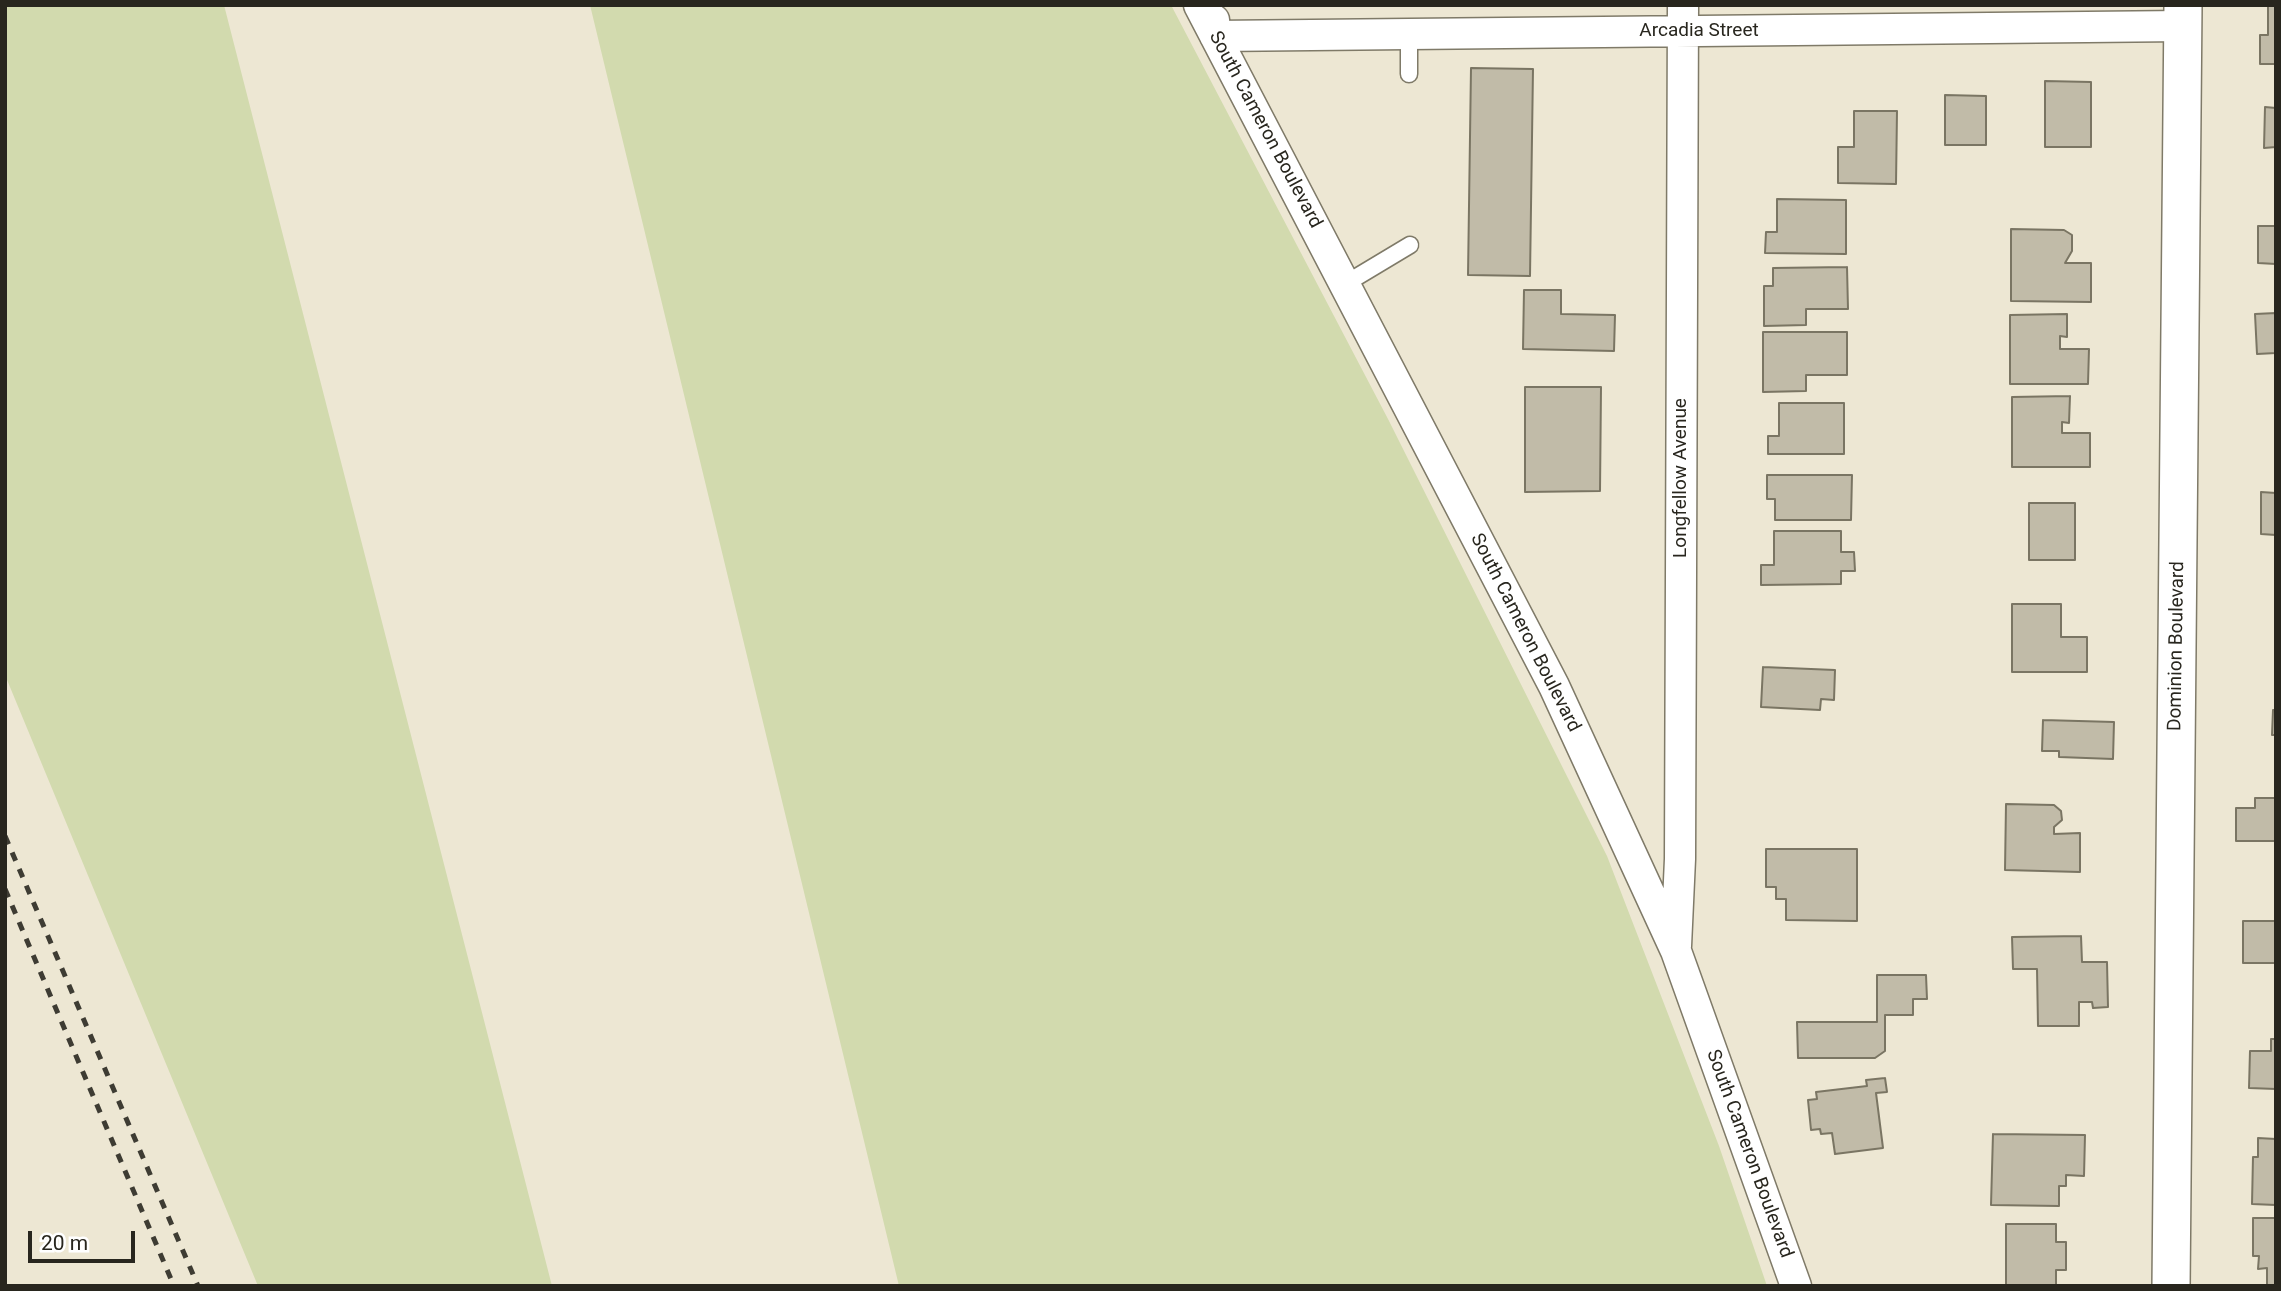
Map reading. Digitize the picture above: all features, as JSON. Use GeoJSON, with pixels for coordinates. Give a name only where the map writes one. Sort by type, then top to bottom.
{"type":"FeatureCollection","features":[{"type":"Feature","properties":{"kind":"street","name":"South Cameron Boulevard"},"geometry":{"type":"LineString","coordinates":[[1199,5],[1554,685],[1676,951],[1796,1286]]}},
{"type":"Feature","properties":{"kind":"street"},"geometry":{"type":"LineString","coordinates":[[1213,5],[1215,36]]}},
{"type":"Feature","properties":{"kind":"street","name":"Arcadia Street"},"geometry":{"type":"LineString","coordinates":[[1215,36],[1409,34],[1683,18],[2183,16]]}},
{"type":"Feature","properties":{"kind":"street","name":"Dominion Boulevard"},"geometry":{"type":"LineString","coordinates":[[2171,1286],[2183,16]]}},
{"type":"Feature","properties":{"kind":"street","name":"Longfellow Avenue"},"geometry":{"type":"LineString","coordinates":[[1676,951],[1680,859],[1683,18]]}},
{"type":"Feature","properties":{"kind":"lane"},"geometry":{"type":"LineString","coordinates":[[1409,34],[1409,74]]}},
{"type":"Feature","properties":{"kind":"lane"},"geometry":{"type":"LineString","coordinates":[[1345,284],[1410,245]]}},
{"type":"Feature","properties":{"kind":"green space"},"geometry":{"type":"Polygon","coordinates":[[[5,5],[224,5],[552,1286],[258,1286],[5,675],[5,5]]]}},
{"type":"Feature","properties":{"kind":"green space"},"geometry":{"type":"Polygon","coordinates":[[[590,5],[1171,5],[1388,419],[1607,856],[1719,1146],[1767,1286],[899,1286],[590,5]]]}},
{"type":"Feature","properties":{"kind":"building"},"geometry":{"type":"Polygon","coordinates":[[[2268,5],[2276,5],[2276,64],[2260,64],[2260,35],[2268,35],[2268,5]]]}},
{"type":"Feature","properties":{"kind":"building"},"geometry":{"type":"Polygon","coordinates":[[[1471,68],[1533,69],[1530,276],[1468,275],[1471,68]]]}},
{"type":"Feature","properties":{"kind":"building"},"geometry":{"type":"Polygon","coordinates":[[[2045,81],[2091,82],[2091,147],[2045,147],[2045,81]]]}},
{"type":"Feature","properties":{"kind":"building"},"geometry":{"type":"Polygon","coordinates":[[[1945,95],[1986,96],[1986,145],[1945,145],[1945,95]]]}},
{"type":"Feature","properties":{"kind":"building"},"geometry":{"type":"Polygon","coordinates":[[[2265,107],[2276,108],[2276,147],[2264,148],[2265,107]]]}},
{"type":"Feature","properties":{"kind":"building"},"geometry":{"type":"Polygon","coordinates":[[[1854,111],[1897,111],[1896,184],[1838,183],[1838,147],[1854,147],[1854,111]]]}},
{"type":"Feature","properties":{"kind":"building"},"geometry":{"type":"Polygon","coordinates":[[[1777,199],[1846,200],[1846,254],[1765,253],[1766,232],[1777,232],[1777,199]]]}},
{"type":"Feature","properties":{"kind":"building"},"geometry":{"type":"Polygon","coordinates":[[[2258,226],[2276,226],[2276,264],[2258,263],[2258,226]]]}},
{"type":"Feature","properties":{"kind":"building"},"geometry":{"type":"Polygon","coordinates":[[[2011,229],[2064,230],[2072,235],[2072,251],[2065,263],[2091,263],[2091,302],[2011,301],[2011,229]]]}},
{"type":"Feature","properties":{"kind":"building"},"geometry":{"type":"Polygon","coordinates":[[[1847,267],[1848,309],[1806,309],[1806,325],[1764,326],[1764,286],[1773,286],[1773,268],[1847,267]]]}},
{"type":"Feature","properties":{"kind":"building"},"geometry":{"type":"Polygon","coordinates":[[[1524,290],[1561,290],[1561,314],[1615,315],[1614,351],[1523,349],[1524,290]]]}},
{"type":"Feature","properties":{"kind":"building"},"geometry":{"type":"Polygon","coordinates":[[[2276,313],[2276,353],[2257,354],[2255,314],[2276,313]]]}},
{"type":"Feature","properties":{"kind":"building"},"geometry":{"type":"Polygon","coordinates":[[[2067,314],[2067,337],[2060,336],[2060,349],[2089,349],[2088,384],[2010,384],[2010,315],[2067,314]]]}},
{"type":"Feature","properties":{"kind":"building"},"geometry":{"type":"Polygon","coordinates":[[[1763,332],[1847,332],[1847,375],[1806,375],[1806,391],[1763,392],[1763,332]]]}},
{"type":"Feature","properties":{"kind":"building"},"geometry":{"type":"Polygon","coordinates":[[[1525,387],[1601,387],[1600,491],[1525,492],[1525,387]]]}},
{"type":"Feature","properties":{"kind":"building"},"geometry":{"type":"Polygon","coordinates":[[[2070,396],[2069,423],[2062,422],[2062,433],[2090,433],[2090,467],[2012,467],[2012,397],[2070,396]]]}},
{"type":"Feature","properties":{"kind":"building"},"geometry":{"type":"Polygon","coordinates":[[[1779,403],[1844,403],[1844,454],[1768,454],[1768,436],[1779,436],[1779,403]]]}},
{"type":"Feature","properties":{"kind":"building"},"geometry":{"type":"Polygon","coordinates":[[[1767,475],[1852,475],[1851,520],[1775,520],[1775,499],[1767,499],[1767,475]]]}},
{"type":"Feature","properties":{"kind":"building"},"geometry":{"type":"Polygon","coordinates":[[[2261,492],[2276,493],[2276,535],[2261,534],[2261,492]]]}},
{"type":"Feature","properties":{"kind":"building"},"geometry":{"type":"Polygon","coordinates":[[[2029,503],[2075,503],[2075,560],[2029,560],[2029,503]]]}},
{"type":"Feature","properties":{"kind":"building"},"geometry":{"type":"Polygon","coordinates":[[[1774,531],[1841,531],[1841,552],[1854,552],[1855,571],[1841,571],[1841,584],[1761,585],[1761,565],[1774,565],[1774,531]]]}},
{"type":"Feature","properties":{"kind":"building"},"geometry":{"type":"Polygon","coordinates":[[[2012,604],[2061,604],[2061,637],[2087,637],[2087,672],[2012,672],[2012,604]]]}},
{"type":"Feature","properties":{"kind":"building"},"geometry":{"type":"Polygon","coordinates":[[[1763,667],[1835,670],[1834,700],[1821,699],[1820,710],[1761,707],[1763,667]]]}},
{"type":"Feature","properties":{"kind":"building"},"geometry":{"type":"Polygon","coordinates":[[[2273,710],[2276,710],[2276,735],[2272,735],[2273,710]]]}},
{"type":"Feature","properties":{"kind":"building"},"geometry":{"type":"Polygon","coordinates":[[[2043,720],[2114,722],[2113,759],[2059,757],[2059,751],[2042,751],[2043,720]]]}},
{"type":"Feature","properties":{"kind":"building"},"geometry":{"type":"Polygon","coordinates":[[[2255,798],[2276,798],[2276,841],[2236,841],[2236,808],[2255,808],[2255,798]]]}},
{"type":"Feature","properties":{"kind":"building"},"geometry":{"type":"Polygon","coordinates":[[[2006,804],[2054,805],[2061,811],[2062,820],[2054,827],[2054,834],[2080,833],[2080,872],[2005,870],[2006,804]]]}},
{"type":"Feature","properties":{"kind":"building"},"geometry":{"type":"Polygon","coordinates":[[[1766,849],[1857,849],[1857,921],[1786,920],[1786,899],[1776,899],[1776,887],[1766,887],[1766,849]]]}},
{"type":"Feature","properties":{"kind":"building"},"geometry":{"type":"Polygon","coordinates":[[[2243,921],[2276,921],[2276,963],[2243,963],[2243,921]]]}},
{"type":"Feature","properties":{"kind":"building"},"geometry":{"type":"Polygon","coordinates":[[[2081,936],[2082,962],[2107,962],[2108,1007],[2093,1008],[2092,1002],[2079,1002],[2079,1026],[2038,1026],[2037,969],[2013,969],[2012,937],[2081,936]]]}},
{"type":"Feature","properties":{"kind":"building"},"geometry":{"type":"Polygon","coordinates":[[[1877,975],[1926,975],[1927,999],[1913,999],[1913,1015],[1885,1015],[1885,1051],[1875,1058],[1798,1058],[1797,1022],[1877,1022],[1877,975]]]}},
{"type":"Feature","properties":{"kind":"building"},"geometry":{"type":"Polygon","coordinates":[[[2271,1039],[2276,1039],[2276,1089],[2249,1088],[2250,1051],[2271,1051],[2271,1039]]]}},
{"type":"Feature","properties":{"kind":"building"},"geometry":{"type":"Polygon","coordinates":[[[1885,1078],[1887,1092],[1876,1093],[1883,1148],[1835,1154],[1832,1133],[1821,1134],[1820,1129],[1811,1130],[1808,1100],[1817,1099],[1816,1092],[1867,1086],[1866,1080],[1885,1078]]]}},
{"type":"Feature","properties":{"kind":"building"},"geometry":{"type":"Polygon","coordinates":[[[1993,1134],[2085,1135],[2084,1176],[2066,1175],[2066,1186],[2059,1186],[2059,1206],[1991,1205],[1993,1134]]]}},
{"type":"Feature","properties":{"kind":"building"},"geometry":{"type":"Polygon","coordinates":[[[2258,1138],[2276,1139],[2276,1205],[2252,1204],[2253,1157],[2258,1157],[2258,1138]]]}},
{"type":"Feature","properties":{"kind":"building"},"geometry":{"type":"Polygon","coordinates":[[[2253,1218],[2276,1218],[2276,1286],[2267,1286],[2267,1268],[2258,1269],[2259,1256],[2253,1256],[2253,1218]]]}},
{"type":"Feature","properties":{"kind":"building"},"geometry":{"type":"Polygon","coordinates":[[[2006,1224],[2056,1224],[2056,1242],[2066,1242],[2066,1270],[2056,1270],[2056,1285],[2081,1286],[2006,1286],[2006,1224]]]}},
{"type":"Feature","properties":{"kind":"railway"},"geometry":{"type":"LineString","coordinates":[[5,836],[198,1286]]}},
{"type":"Feature","properties":{"kind":"railway"},"geometry":{"type":"LineString","coordinates":[[5,889],[174,1286]]}}]}
